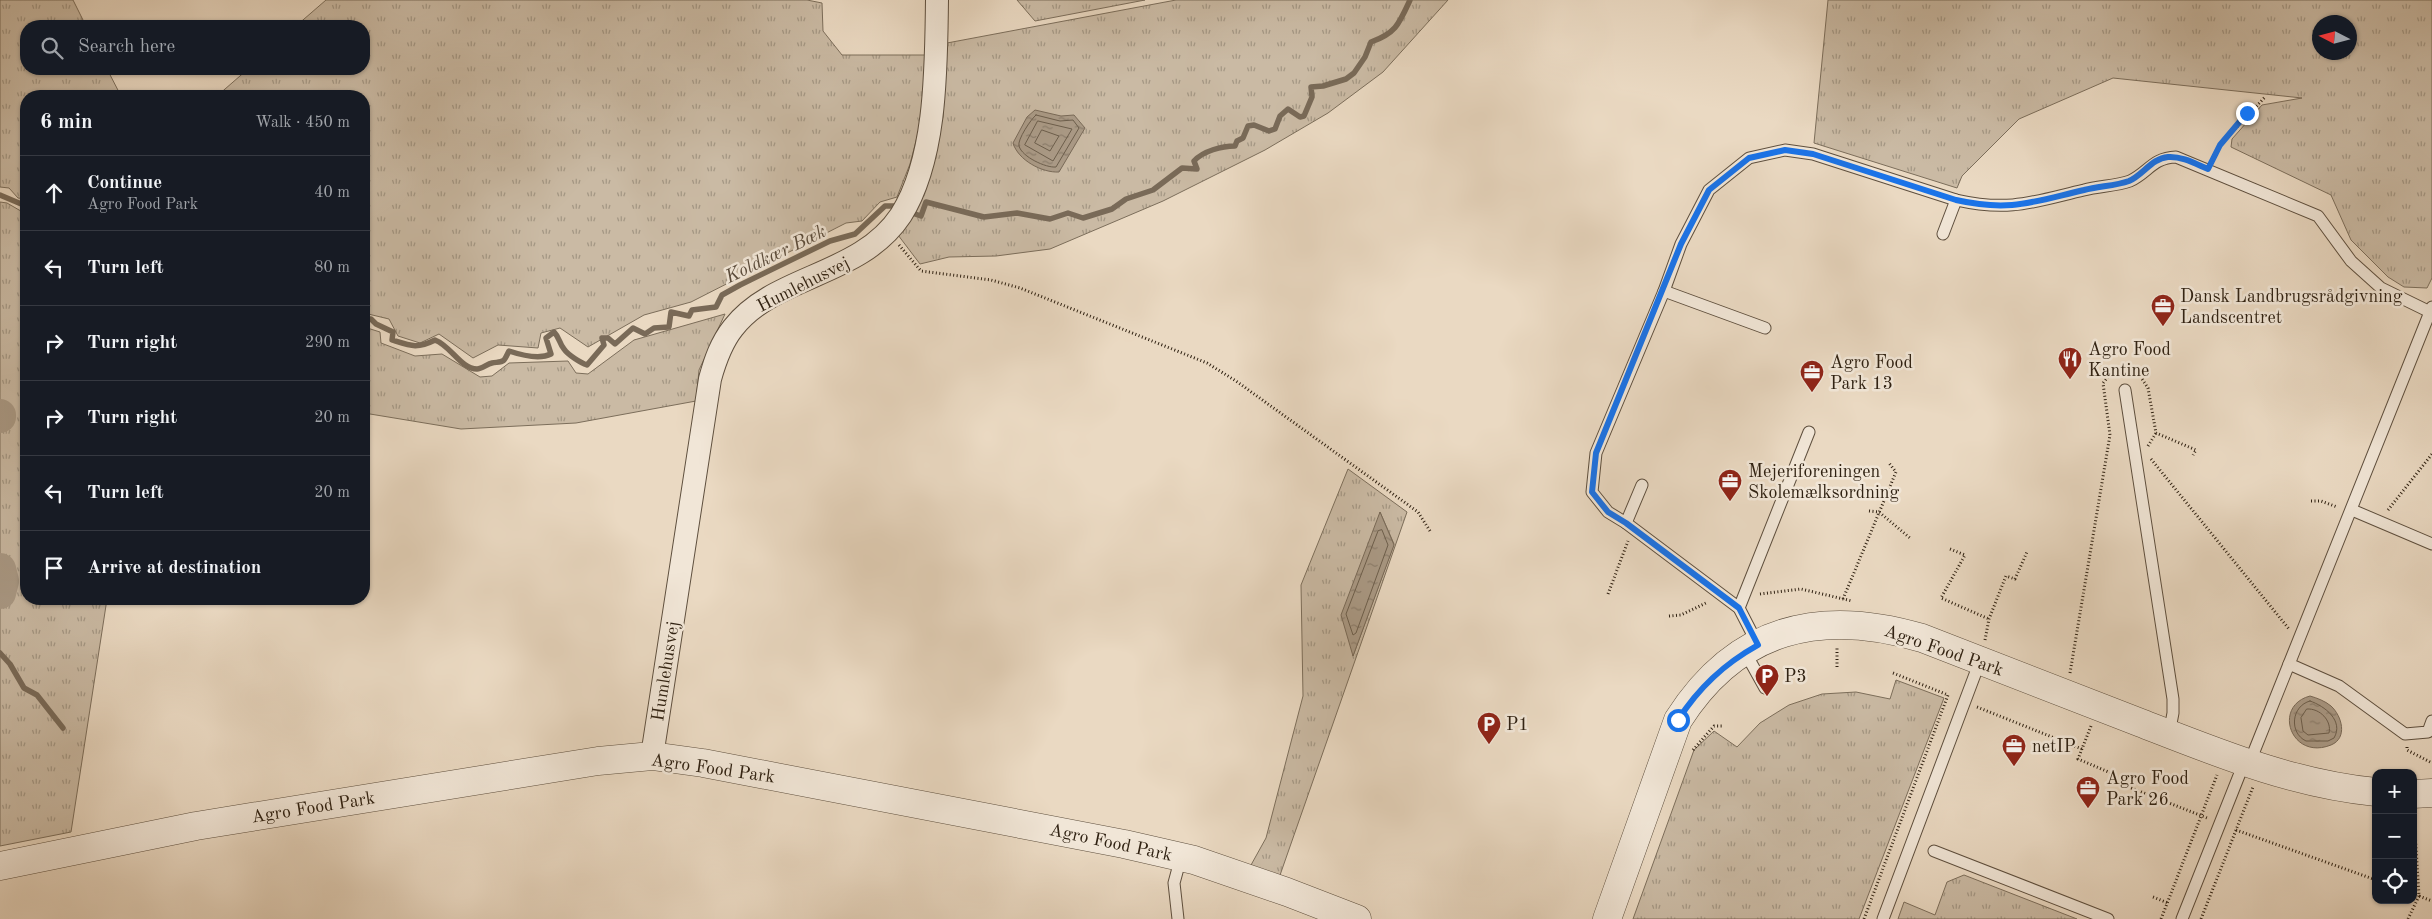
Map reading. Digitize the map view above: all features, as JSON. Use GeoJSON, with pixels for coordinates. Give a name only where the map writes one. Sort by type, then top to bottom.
{"type":"FeatureCollection","features":[{"type":"Feature","properties":{"kind":"street","name":"Humlehusvej"},"geometry":{"type":"LineString","coordinates":[[652,756],[710,379],[718,353],[733,328],[749,312],[769,298],[856,257],[874,244],[887,232],[908,200],[923,161],[933,98],[937,0]]}},
{"type":"Feature","properties":{"kind":"street","name":"Agro Food Park"},"geometry":{"type":"LineString","coordinates":[[1607,919],[1678,720],[1693,696],[1713,676],[1751,648],[1841,611],[1980,661],[2244,763],[2346,789],[2372,792]]}},
{"type":"Feature","properties":{"kind":"street","name":"Agro Food Park"},"geometry":{"type":"LineString","coordinates":[[0,866],[196,826],[588,762],[652,756],[703,763],[1124,844],[1181,857],[1287,892],[1357,919]]}},
{"type":"Feature","properties":{"kind":"street"},"geometry":{"type":"LineString","coordinates":[[2417,794],[2432,793]]}},
{"type":"Feature","properties":{"kind":"lane"},"geometry":{"type":"LineString","coordinates":[[1764,688],[1739,608],[1630,526],[1608,512],[1592,492],[1596,453],[1664,291],[1681,244],[1709,190],[1749,158],[1785,150],[1813,154],[1956,200],[1979,205],[2028,205],[2086,189],[2132,180],[2156,161],[2166,157],[2176,157],[2318,216],[2351,261],[2381,288],[2431,310],[2299,641],[2244,763],[2182,919]]}},
{"type":"Feature","properties":{"kind":"lane"},"geometry":{"type":"LineString","coordinates":[[1943,234],[1956,200]]}},
{"type":"Feature","properties":{"kind":"lane"},"geometry":{"type":"LineString","coordinates":[[1664,291],[1765,328]]}},
{"type":"Feature","properties":{"kind":"lane"},"geometry":{"type":"LineString","coordinates":[[2125,390],[2173,699],[2173,713],[2169,734]]}},
{"type":"Feature","properties":{"kind":"lane"},"geometry":{"type":"LineString","coordinates":[[1739,608],[1809,432]]}},
{"type":"Feature","properties":{"kind":"lane"},"geometry":{"type":"LineString","coordinates":[[1630,526],[1642,485]]}},
{"type":"Feature","properties":{"kind":"lane"},"geometry":{"type":"LineString","coordinates":[[2352,510],[2432,544]]}},
{"type":"Feature","properties":{"kind":"lane"},"geometry":{"type":"LineString","coordinates":[[1883,919],[1980,661]]}},
{"type":"Feature","properties":{"kind":"lane"},"geometry":{"type":"LineString","coordinates":[[2289,664],[2339,686],[2405,734],[2428,732],[2432,721]]}},
{"type":"Feature","properties":{"kind":"lane"},"geometry":{"type":"LineString","coordinates":[[1934,851],[2108,919]]}},
{"type":"Feature","properties":{"kind":"lane"},"geometry":{"type":"LineString","coordinates":[[1178,919],[1174,883],[1181,857]]}},
{"type":"Feature","properties":{"kind":"path"},"geometry":{"type":"LineString","coordinates":[[2208,169],[2220,145],[2265,97]]}},
{"type":"Feature","properties":{"kind":"path"},"geometry":{"type":"LineString","coordinates":[[887,232],[921,271],[991,280],[1020,288],[1207,363],[1244,387],[1418,512],[1430,531]]}},
{"type":"Feature","properties":{"kind":"path"},"geometry":{"type":"LineString","coordinates":[[2065,694],[2074,652],[2096,507],[2110,435],[2102,383],[2112,372],[2127,368],[2138,372],[2148,388],[2156,433],[2144,451],[2299,641]]}},
{"type":"Feature","properties":{"kind":"path"},"geometry":{"type":"LineString","coordinates":[[2156,433],[2196,450],[2194,455]]}},
{"type":"Feature","properties":{"kind":"path"},"geometry":{"type":"LineString","coordinates":[[2392,505],[2432,454]]}},
{"type":"Feature","properties":{"kind":"path"},"geometry":{"type":"LineString","coordinates":[[1841,611],[1896,472],[1889,463]]}},
{"type":"Feature","properties":{"kind":"path"},"geometry":{"type":"LineString","coordinates":[[2311,501],[2321,501],[2352,510]]}},
{"type":"Feature","properties":{"kind":"path"},"geometry":{"type":"LineString","coordinates":[[1869,511],[1879,512],[1910,538]]}},
{"type":"Feature","properties":{"kind":"path"},"geometry":{"type":"LineString","coordinates":[[1608,594],[1630,526]]}},
{"type":"Feature","properties":{"kind":"path"},"geometry":{"type":"LineString","coordinates":[[1950,549],[1965,555],[1941,598],[1989,619],[2006,576],[2015,579],[2027,552]]}},
{"type":"Feature","properties":{"kind":"path"},"geometry":{"type":"LineString","coordinates":[[1851,561],[1858,564]]}},
{"type":"Feature","properties":{"kind":"path"},"geometry":{"type":"LineString","coordinates":[[1744,594],[1801,589],[1841,611]]}},
{"type":"Feature","properties":{"kind":"path"},"geometry":{"type":"LineString","coordinates":[[1669,616],[1681,615],[1722,595]]}},
{"type":"Feature","properties":{"kind":"path"},"geometry":{"type":"LineString","coordinates":[[1841,611],[1859,602]]}},
{"type":"Feature","properties":{"kind":"path"},"geometry":{"type":"LineString","coordinates":[[1864,919],[1948,695]]}},
{"type":"Feature","properties":{"kind":"path"},"geometry":{"type":"LineString","coordinates":[[2090,728],[2078,759],[2113,774],[2111,780],[2220,823]]}},
{"type":"Feature","properties":{"kind":"path"},"geometry":{"type":"LineString","coordinates":[[2038,731],[2082,749]]}},
{"type":"Feature","properties":{"kind":"path"},"geometry":{"type":"LineString","coordinates":[[2405,734],[2407,750],[2432,763]]}},
{"type":"Feature","properties":{"kind":"path"},"geometry":{"type":"LineString","coordinates":[[2162,919],[2201,816],[2244,763]]}},
{"type":"Feature","properties":{"kind":"path"},"geometry":{"type":"LineString","coordinates":[[2202,919],[2236,830],[2244,763]]}},
{"type":"Feature","properties":{"kind":"path"},"geometry":{"type":"LineString","coordinates":[[2408,919],[2419,896],[2414,814]]}},
{"type":"Feature","properties":{"kind":"path"},"geometry":{"type":"LineString","coordinates":[[2236,830],[2372,879]]}},
{"type":"Feature","properties":{"kind":"path"},"geometry":{"type":"LineString","coordinates":[[2419,896],[2432,901]]}},
{"type":"Feature","properties":{"kind":"path"},"geometry":{"type":"LineString","coordinates":[[2153,897],[2168,902]]}},
{"type":"Feature","properties":{"kind":"green space"},"geometry":{"type":"Polygon","coordinates":[[[0,0],[73,0],[83,20],[20,20],[20,75],[110,75],[118,90],[20,90],[20,198],[9,188],[0,187],[0,0]]]}},
{"type":"Feature","properties":{"kind":"green space"},"geometry":{"type":"Polygon","coordinates":[[[326,0],[807,0],[822,3],[823,31],[842,55],[927,55],[923,114],[910,164],[897,197],[880,202],[862,221],[846,223],[691,302],[644,315],[588,347],[560,328],[541,333],[538,348],[498,345],[473,358],[439,334],[420,343],[398,336],[389,319],[370,314],[370,90],[224,90],[241,75],[370,75],[370,20],[303,20],[326,0]]]}},
{"type":"Feature","properties":{"kind":"green space"},"geometry":{"type":"Polygon","coordinates":[[[1017,0],[1145,0],[1035,21],[1017,0]]]}},
{"type":"Feature","properties":{"kind":"green space"},"geometry":{"type":"Polygon","coordinates":[[[1176,0],[1448,0],[1383,72],[1328,113],[1265,150],[1163,201],[1050,249],[996,256],[949,257],[920,264],[898,235],[922,197],[943,117],[947,43],[1176,0]]]}},
{"type":"Feature","properties":{"kind":"green space"},"geometry":{"type":"Polygon","coordinates":[[[1828,0],[2432,0],[2432,278],[2427,288],[2404,287],[2388,277],[2351,240],[2331,195],[2231,147],[2232,139],[2262,105],[2302,98],[2113,78],[2019,119],[1962,176],[1957,188],[1814,143],[1828,0]]]}},
{"type":"Feature","properties":{"kind":"green space"},"geometry":{"type":"Polygon","coordinates":[[[0,202],[7,203],[20,211],[20,605],[106,605],[71,832],[0,846],[0,202]]]}},
{"type":"Feature","properties":{"kind":"green space"},"geometry":{"type":"Polygon","coordinates":[[[725,314],[699,370],[696,401],[576,423],[461,429],[370,414],[370,329],[380,332],[381,343],[415,356],[442,354],[480,377],[492,376],[509,363],[568,361],[576,373],[588,374],[634,340],[725,314]]]}},
{"type":"Feature","properties":{"kind":"green space"},"geometry":{"type":"Polygon","coordinates":[[[1348,469],[1407,512],[1279,878],[1251,865],[1266,838],[1303,696],[1301,585],[1348,469]],[[1380,512],[1353,656],[1394,544],[1380,512]]]}},
{"type":"Feature","properties":{"kind":"green space"},"geometry":{"type":"Polygon","coordinates":[[[1896,680],[1944,698],[1859,919],[1633,919],[1694,750],[1714,731],[1737,747],[1760,723],[1789,705],[1822,694],[1856,692],[1890,699],[1896,680]]]}},
{"type":"Feature","properties":{"kind":"green space"},"geometry":{"type":"Polygon","coordinates":[[[1964,875],[2077,919],[1898,919],[1904,902],[1935,915],[1947,882],[1964,875]]]}},
{"type":"Feature","properties":{"kind":"water"},"geometry":{"type":"Polygon","coordinates":[[[1035,110],[1061,116],[1074,115],[1085,128],[1059,172],[1038,168],[1025,160],[1013,143],[1027,117],[1035,110]]]}},
{"type":"Feature","properties":{"kind":"water"},"geometry":{"type":"Polygon","coordinates":[[[1380,512],[1394,545],[1353,656],[1341,615],[1380,512]]]}},
{"type":"Feature","properties":{"kind":"water"},"geometry":{"type":"Polygon","coordinates":[[[2310,696],[2329,704],[2338,715],[2342,727],[2340,737],[2331,745],[2317,748],[2306,746],[2297,739],[2291,730],[2289,720],[2292,710],[2298,702],[2310,696]]]}},
{"type":"Feature","properties":{"kind":"waterway","name":"Koldkær Bæk"},"geometry":{"type":"LineString","coordinates":[[915,214],[921,216],[926,202],[984,217],[1017,213],[1050,219],[1068,213],[1083,218],[1112,209],[1126,199],[1153,190],[1182,168],[1197,169],[1194,161],[1202,154],[1219,148],[1235,146],[1237,141],[1243,138],[1248,126],[1254,125],[1269,131],[1275,129],[1280,116],[1288,109],[1300,117],[1304,116],[1312,97],[1311,87],[1323,86],[1346,79],[1354,73],[1365,57],[1371,42],[1386,35],[1396,27],[1410,0]]}},
{"type":"Feature","properties":{"kind":"waterway","name":"Koldkær Bæk"},"geometry":{"type":"LineString","coordinates":[[0,195],[20,203]]}},
{"type":"Feature","properties":{"kind":"waterway","name":"Koldkær Bæk"},"geometry":{"type":"LineString","coordinates":[[370,319],[393,332],[392,340],[404,344],[418,346],[435,340],[471,368],[479,369],[502,361],[509,351],[536,357],[551,354],[546,338],[554,332],[562,347],[587,365],[604,345],[602,338],[608,338],[615,344],[633,328],[645,334],[654,328],[669,327],[671,312],[689,316],[692,310],[716,307],[722,295],[830,241],[855,234],[885,206],[895,206]]}},
{"type":"Feature","properties":{"kind":"waterway"},"geometry":{"type":"LineString","coordinates":[[0,569],[3,581],[0,593]]}},
{"type":"Feature","properties":{"kind":"waterway"},"geometry":{"type":"LineString","coordinates":[[0,653],[10,664],[24,688],[37,695],[63,728]]}},
{"type":"Feature","properties":{"kind":"place","name":"Dansk Landbrugsrådgivning Landscentret"},"geometry":{"type":"Point","coordinates":[2163,327]}},
{"type":"Feature","properties":{"kind":"place","name":"Agro Food Kantine"},"geometry":{"type":"Point","coordinates":[2070,380]}},
{"type":"Feature","properties":{"kind":"place","name":"Agro Food Park 13"},"geometry":{"type":"Point","coordinates":[1812,393]}},
{"type":"Feature","properties":{"kind":"place","name":"Mejeriforeningen Skolemælksordning"},"geometry":{"type":"Point","coordinates":[1730,502]}},
{"type":"Feature","properties":{"kind":"place","name":"P3"},"geometry":{"type":"Point","coordinates":[1767,697]}},
{"type":"Feature","properties":{"kind":"place","name":"P1"},"geometry":{"type":"Point","coordinates":[1489,745]}},
{"type":"Feature","properties":{"kind":"place","name":"netIP"},"geometry":{"type":"Point","coordinates":[2014,767]}},
{"type":"Feature","properties":{"kind":"place","name":"Agro Food Park 26"},"geometry":{"type":"Point","coordinates":[2088,809]}},
{"type":"Feature","properties":{"kind":"route"},"geometry":{"type":"LineString","coordinates":[[1678,720],[1693,696],[1713,676],[1737,656],[1758,645],[1739,608],[1626,523],[1608,512],[1592,492],[1596,453],[1664,291],[1681,244],[1709,190],[1749,158],[1785,150],[1813,154],[1956,200],[1979,205],[2028,205],[2086,189],[2132,180],[2156,161],[2166,157],[2176,157],[2208,169],[2220,145],[2247,113]]}}]}
